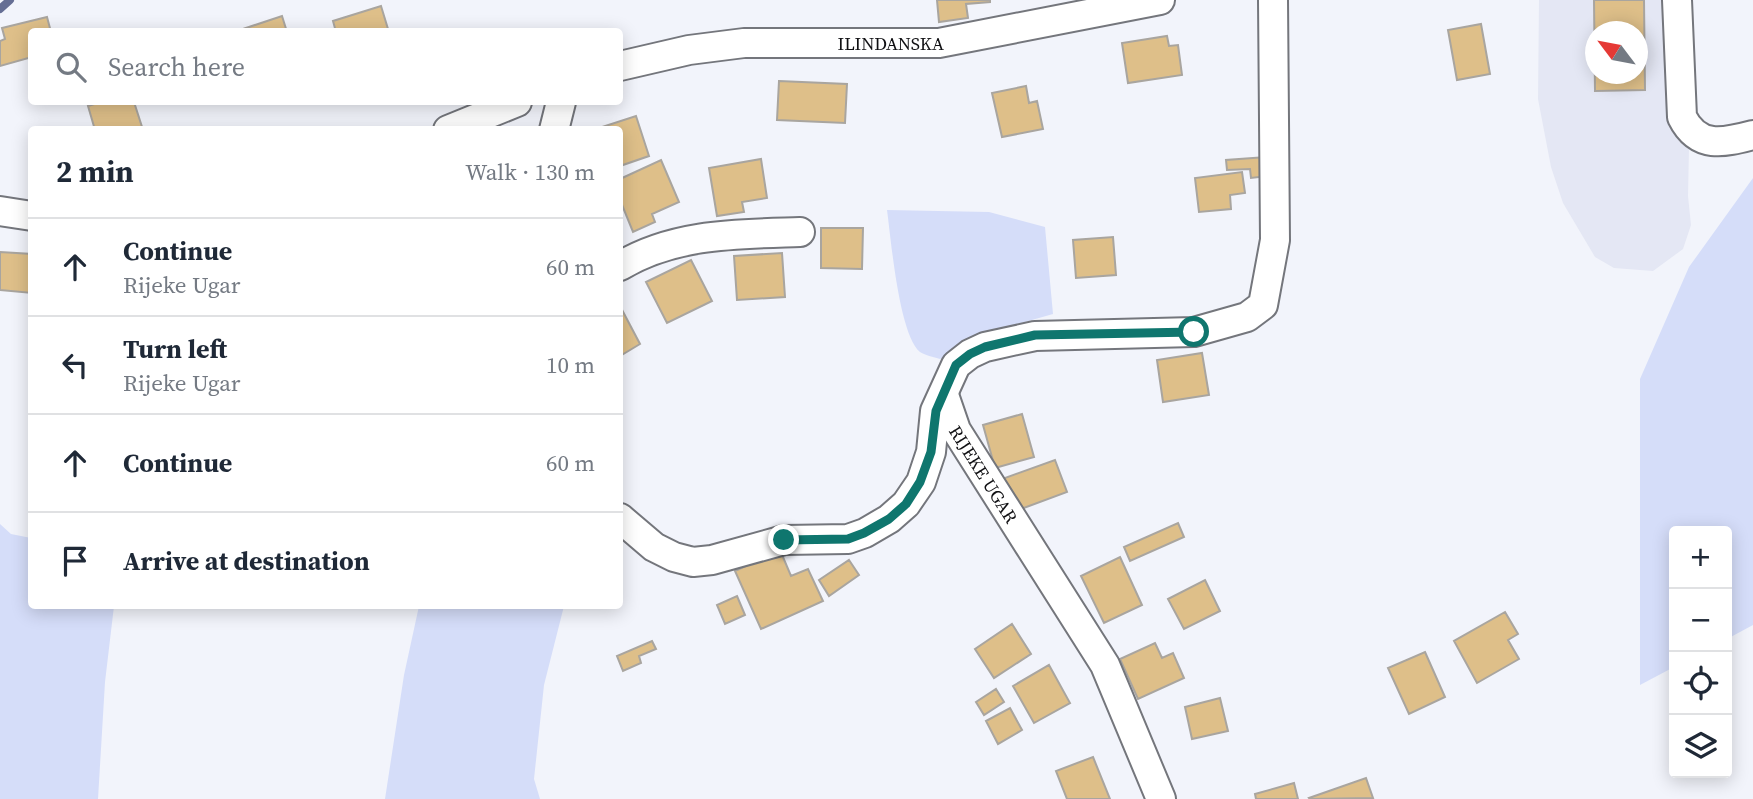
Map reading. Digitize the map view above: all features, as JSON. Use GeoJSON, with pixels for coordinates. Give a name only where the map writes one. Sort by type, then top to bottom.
{"type":"FeatureCollection","features":[{"type":"Feature","properties":{"kind":"street","name":"ILINDANSKA"},"geometry":{"type":"LineString","coordinates":[[623,65],[689,50],[744,43],[940,43],[1160,0]]}},
{"type":"Feature","properties":{"kind":"street"},"geometry":{"type":"LineString","coordinates":[[623,520],[653,547],[693,562],[712,560],[784,540],[848,539],[889,519],[906,504],[920,482],[931,452],[936,411],[956,365],[970,354],[985,347],[1035,335],[1194,332],[1247,317],[1263,305],[1275,240],[1273,0]]}},
{"type":"Feature","properties":{"kind":"street"},"geometry":{"type":"LineString","coordinates":[[1677,0],[1682,117],[1686,126],[1692,134],[1712,141],[1725,142],[1753,135]]}},
{"type":"Feature","properties":{"kind":"street"},"geometry":{"type":"LineString","coordinates":[[458,126],[510,105]]}},
{"type":"Feature","properties":{"kind":"street"},"geometry":{"type":"LineString","coordinates":[[555,126],[560,105]]}},
{"type":"Feature","properties":{"kind":"street"},"geometry":{"type":"LineString","coordinates":[[0,211],[28,215]]}},
{"type":"Feature","properties":{"kind":"street"},"geometry":{"type":"LineString","coordinates":[[623,265],[674,243],[724,234],[800,232]]}},
{"type":"Feature","properties":{"kind":"street","name":"RIJEKE UGAR"},"geometry":{"type":"LineString","coordinates":[[944,395],[956,430],[1105,665],[1161,799]]}},
{"type":"Feature","properties":{"kind":"shaded area"},"geometry":{"type":"Polygon","coordinates":[[[1539,0],[1668,0],[1674,127],[1680,142],[1689,148],[1688,196],[1691,225],[1683,249],[1653,271],[1614,268],[1595,257],[1563,203],[1551,167],[1538,99],[1539,0]]]}},
{"type":"Feature","properties":{"kind":"shaded area"},"geometry":{"type":"Polygon","coordinates":[[[1753,178],[1753,625],[1732,636],[1732,526],[1669,526],[1669,670],[1640,685],[1640,379],[1689,267],[1753,178]]]}},
{"type":"Feature","properties":{"kind":"shaded area"},"geometry":{"type":"Polygon","coordinates":[[[887,210],[989,212],[1045,227],[1053,314],[1004,328],[940,359],[920,352],[913,342],[901,307],[887,210]]]}},
{"type":"Feature","properties":{"kind":"shaded area"},"geometry":{"type":"Polygon","coordinates":[[[0,524],[11,534],[28,537],[28,609],[114,609],[105,682],[98,799],[0,799],[0,524]]]}},
{"type":"Feature","properties":{"kind":"shaded area"},"geometry":{"type":"Polygon","coordinates":[[[418,609],[563,609],[544,685],[534,779],[540,799],[385,799],[404,675],[418,609]]]}},
{"type":"Feature","properties":{"kind":"building"},"geometry":{"type":"Polygon","coordinates":[[[937,0],[990,2],[966,4],[968,18],[939,22],[937,0]]]}},
{"type":"Feature","properties":{"kind":"building"},"geometry":{"type":"Polygon","coordinates":[[[1594,0],[1644,0],[1644,21],[1594,21],[1594,0]]]}},
{"type":"Feature","properties":{"kind":"building"},"geometry":{"type":"Polygon","coordinates":[[[381,6],[388,28],[335,28],[333,21],[381,6]]]}},
{"type":"Feature","properties":{"kind":"building"},"geometry":{"type":"Polygon","coordinates":[[[282,16],[286,28],[246,28],[282,16]]]}},
{"type":"Feature","properties":{"kind":"building"},"geometry":{"type":"Polygon","coordinates":[[[47,17],[50,28],[28,28],[28,58],[0,66],[0,41],[5,39],[2,28],[47,17]]]}},
{"type":"Feature","properties":{"kind":"building"},"geometry":{"type":"Polygon","coordinates":[[[1481,24],[1490,74],[1457,80],[1448,30],[1481,24]]]}},
{"type":"Feature","properties":{"kind":"building"},"geometry":{"type":"Polygon","coordinates":[[[1167,36],[1169,46],[1178,45],[1182,75],[1128,83],[1122,43],[1167,36]]]}},
{"type":"Feature","properties":{"kind":"building"},"geometry":{"type":"Polygon","coordinates":[[[779,81],[847,84],[845,123],[777,120],[779,81]]]}},
{"type":"Feature","properties":{"kind":"building"},"geometry":{"type":"Polygon","coordinates":[[[1595,84],[1645,84],[1645,90],[1595,91],[1595,84]]]}},
{"type":"Feature","properties":{"kind":"building"},"geometry":{"type":"Polygon","coordinates":[[[1026,86],[1029,103],[1037,101],[1043,129],[1002,137],[992,93],[1026,86]]]}},
{"type":"Feature","properties":{"kind":"building"},"geometry":{"type":"Polygon","coordinates":[[[135,105],[142,126],[94,126],[88,106],[135,105]]]}},
{"type":"Feature","properties":{"kind":"building"},"geometry":{"type":"Polygon","coordinates":[[[636,116],[649,156],[623,165],[623,126],[605,126],[636,116]]]}},
{"type":"Feature","properties":{"kind":"building"},"geometry":{"type":"Polygon","coordinates":[[[1266,157],[1267,176],[1251,178],[1250,169],[1227,170],[1226,160],[1266,157]]]}},
{"type":"Feature","properties":{"kind":"building"},"geometry":{"type":"Polygon","coordinates":[[[761,159],[767,198],[742,202],[744,212],[717,216],[709,168],[761,159]]]}},
{"type":"Feature","properties":{"kind":"building"},"geometry":{"type":"Polygon","coordinates":[[[661,160],[679,202],[652,214],[655,222],[633,232],[623,207],[623,178],[661,160]]]}},
{"type":"Feature","properties":{"kind":"building"},"geometry":{"type":"Polygon","coordinates":[[[1242,172],[1245,193],[1230,195],[1231,209],[1199,212],[1195,178],[1242,172]]]}},
{"type":"Feature","properties":{"kind":"building"},"geometry":{"type":"Polygon","coordinates":[[[821,228],[863,228],[862,269],[821,268],[821,228]]]}},
{"type":"Feature","properties":{"kind":"building"},"geometry":{"type":"Polygon","coordinates":[[[1113,237],[1116,275],[1076,278],[1073,240],[1113,237]]]}},
{"type":"Feature","properties":{"kind":"building"},"geometry":{"type":"Polygon","coordinates":[[[0,252],[28,254],[28,293],[0,290],[0,252]]]}},
{"type":"Feature","properties":{"kind":"building"},"geometry":{"type":"Polygon","coordinates":[[[782,253],[785,297],[737,300],[734,256],[782,253]]]}},
{"type":"Feature","properties":{"kind":"building"},"geometry":{"type":"Polygon","coordinates":[[[691,260],[712,301],[667,323],[646,282],[691,260]]]}},
{"type":"Feature","properties":{"kind":"building"},"geometry":{"type":"Polygon","coordinates":[[[623,312],[640,344],[623,354],[623,312]]]}},
{"type":"Feature","properties":{"kind":"building"},"geometry":{"type":"Polygon","coordinates":[[[1202,353],[1209,395],[1163,402],[1157,360],[1202,353]]]}},
{"type":"Feature","properties":{"kind":"building"},"geometry":{"type":"Polygon","coordinates":[[[1022,414],[1034,457],[995,468],[983,425],[1022,414]]]}},
{"type":"Feature","properties":{"kind":"building"},"geometry":{"type":"Polygon","coordinates":[[[1055,460],[1067,492],[1013,512],[1002,479],[1055,460]]]}},
{"type":"Feature","properties":{"kind":"building"},"geometry":{"type":"Polygon","coordinates":[[[1178,523],[1184,537],[1130,561],[1124,547],[1178,523]]]}},
{"type":"Feature","properties":{"kind":"building"},"geometry":{"type":"Polygon","coordinates":[[[780,550],[791,576],[808,569],[823,601],[761,629],[735,571],[780,550]]]}},
{"type":"Feature","properties":{"kind":"building"},"geometry":{"type":"Polygon","coordinates":[[[1120,557],[1142,605],[1104,623],[1081,576],[1120,557]]]}},
{"type":"Feature","properties":{"kind":"building"},"geometry":{"type":"Polygon","coordinates":[[[849,560],[859,575],[829,596],[819,580],[849,560]]]}},
{"type":"Feature","properties":{"kind":"building"},"geometry":{"type":"Polygon","coordinates":[[[1205,580],[1220,611],[1184,629],[1168,599],[1205,580]]]}},
{"type":"Feature","properties":{"kind":"building"},"geometry":{"type":"Polygon","coordinates":[[[737,596],[745,615],[725,624],[717,605],[737,596]]]}},
{"type":"Feature","properties":{"kind":"building"},"geometry":{"type":"Polygon","coordinates":[[[1505,612],[1518,634],[1508,640],[1519,659],[1477,683],[1454,641],[1505,612]]]}},
{"type":"Feature","properties":{"kind":"building"},"geometry":{"type":"Polygon","coordinates":[[[1012,624],[1031,654],[994,678],[975,649],[1012,624]]]}},
{"type":"Feature","properties":{"kind":"building"},"geometry":{"type":"Polygon","coordinates":[[[652,641],[656,649],[639,656],[641,663],[623,671],[617,656],[652,641]]]}},
{"type":"Feature","properties":{"kind":"building"},"geometry":{"type":"Polygon","coordinates":[[[1155,643],[1162,658],[1173,653],[1184,678],[1138,699],[1120,659],[1155,643]]]}},
{"type":"Feature","properties":{"kind":"building"},"geometry":{"type":"Polygon","coordinates":[[[1425,652],[1445,697],[1409,714],[1388,668],[1425,652]]]}},
{"type":"Feature","properties":{"kind":"building"},"geometry":{"type":"Polygon","coordinates":[[[1049,665],[1070,703],[1034,723],[1013,686],[1049,665]]]}},
{"type":"Feature","properties":{"kind":"building"},"geometry":{"type":"Polygon","coordinates":[[[996,689],[1004,702],[984,715],[976,702],[996,689]]]}},
{"type":"Feature","properties":{"kind":"building"},"geometry":{"type":"Polygon","coordinates":[[[1220,698],[1228,731],[1192,739],[1185,707],[1220,698]]]}},
{"type":"Feature","properties":{"kind":"building"},"geometry":{"type":"Polygon","coordinates":[[[1010,708],[1022,730],[998,744],[986,721],[1010,708]]]}},
{"type":"Feature","properties":{"kind":"building"},"geometry":{"type":"Polygon","coordinates":[[[1093,757],[1110,799],[1067,799],[1056,771],[1093,757]]]}},
{"type":"Feature","properties":{"kind":"building"},"geometry":{"type":"Polygon","coordinates":[[[1366,778],[1373,798],[1309,798],[1366,778]]]}},
{"type":"Feature","properties":{"kind":"building"},"geometry":{"type":"Polygon","coordinates":[[[1294,783],[1298,799],[1256,799],[1255,794],[1294,783]]]}},
{"type":"Feature","properties":{"kind":"waterway"},"geometry":{"type":"LineString","coordinates":[[0,9],[10,0]]}},
{"type":"Feature","properties":{"kind":"route"},"geometry":{"type":"LineString","coordinates":[[784,540],[848,539],[889,519],[906,504],[920,482],[931,452],[936,411],[956,365],[970,354],[985,347],[1035,335],[1194,332]]}}]}
